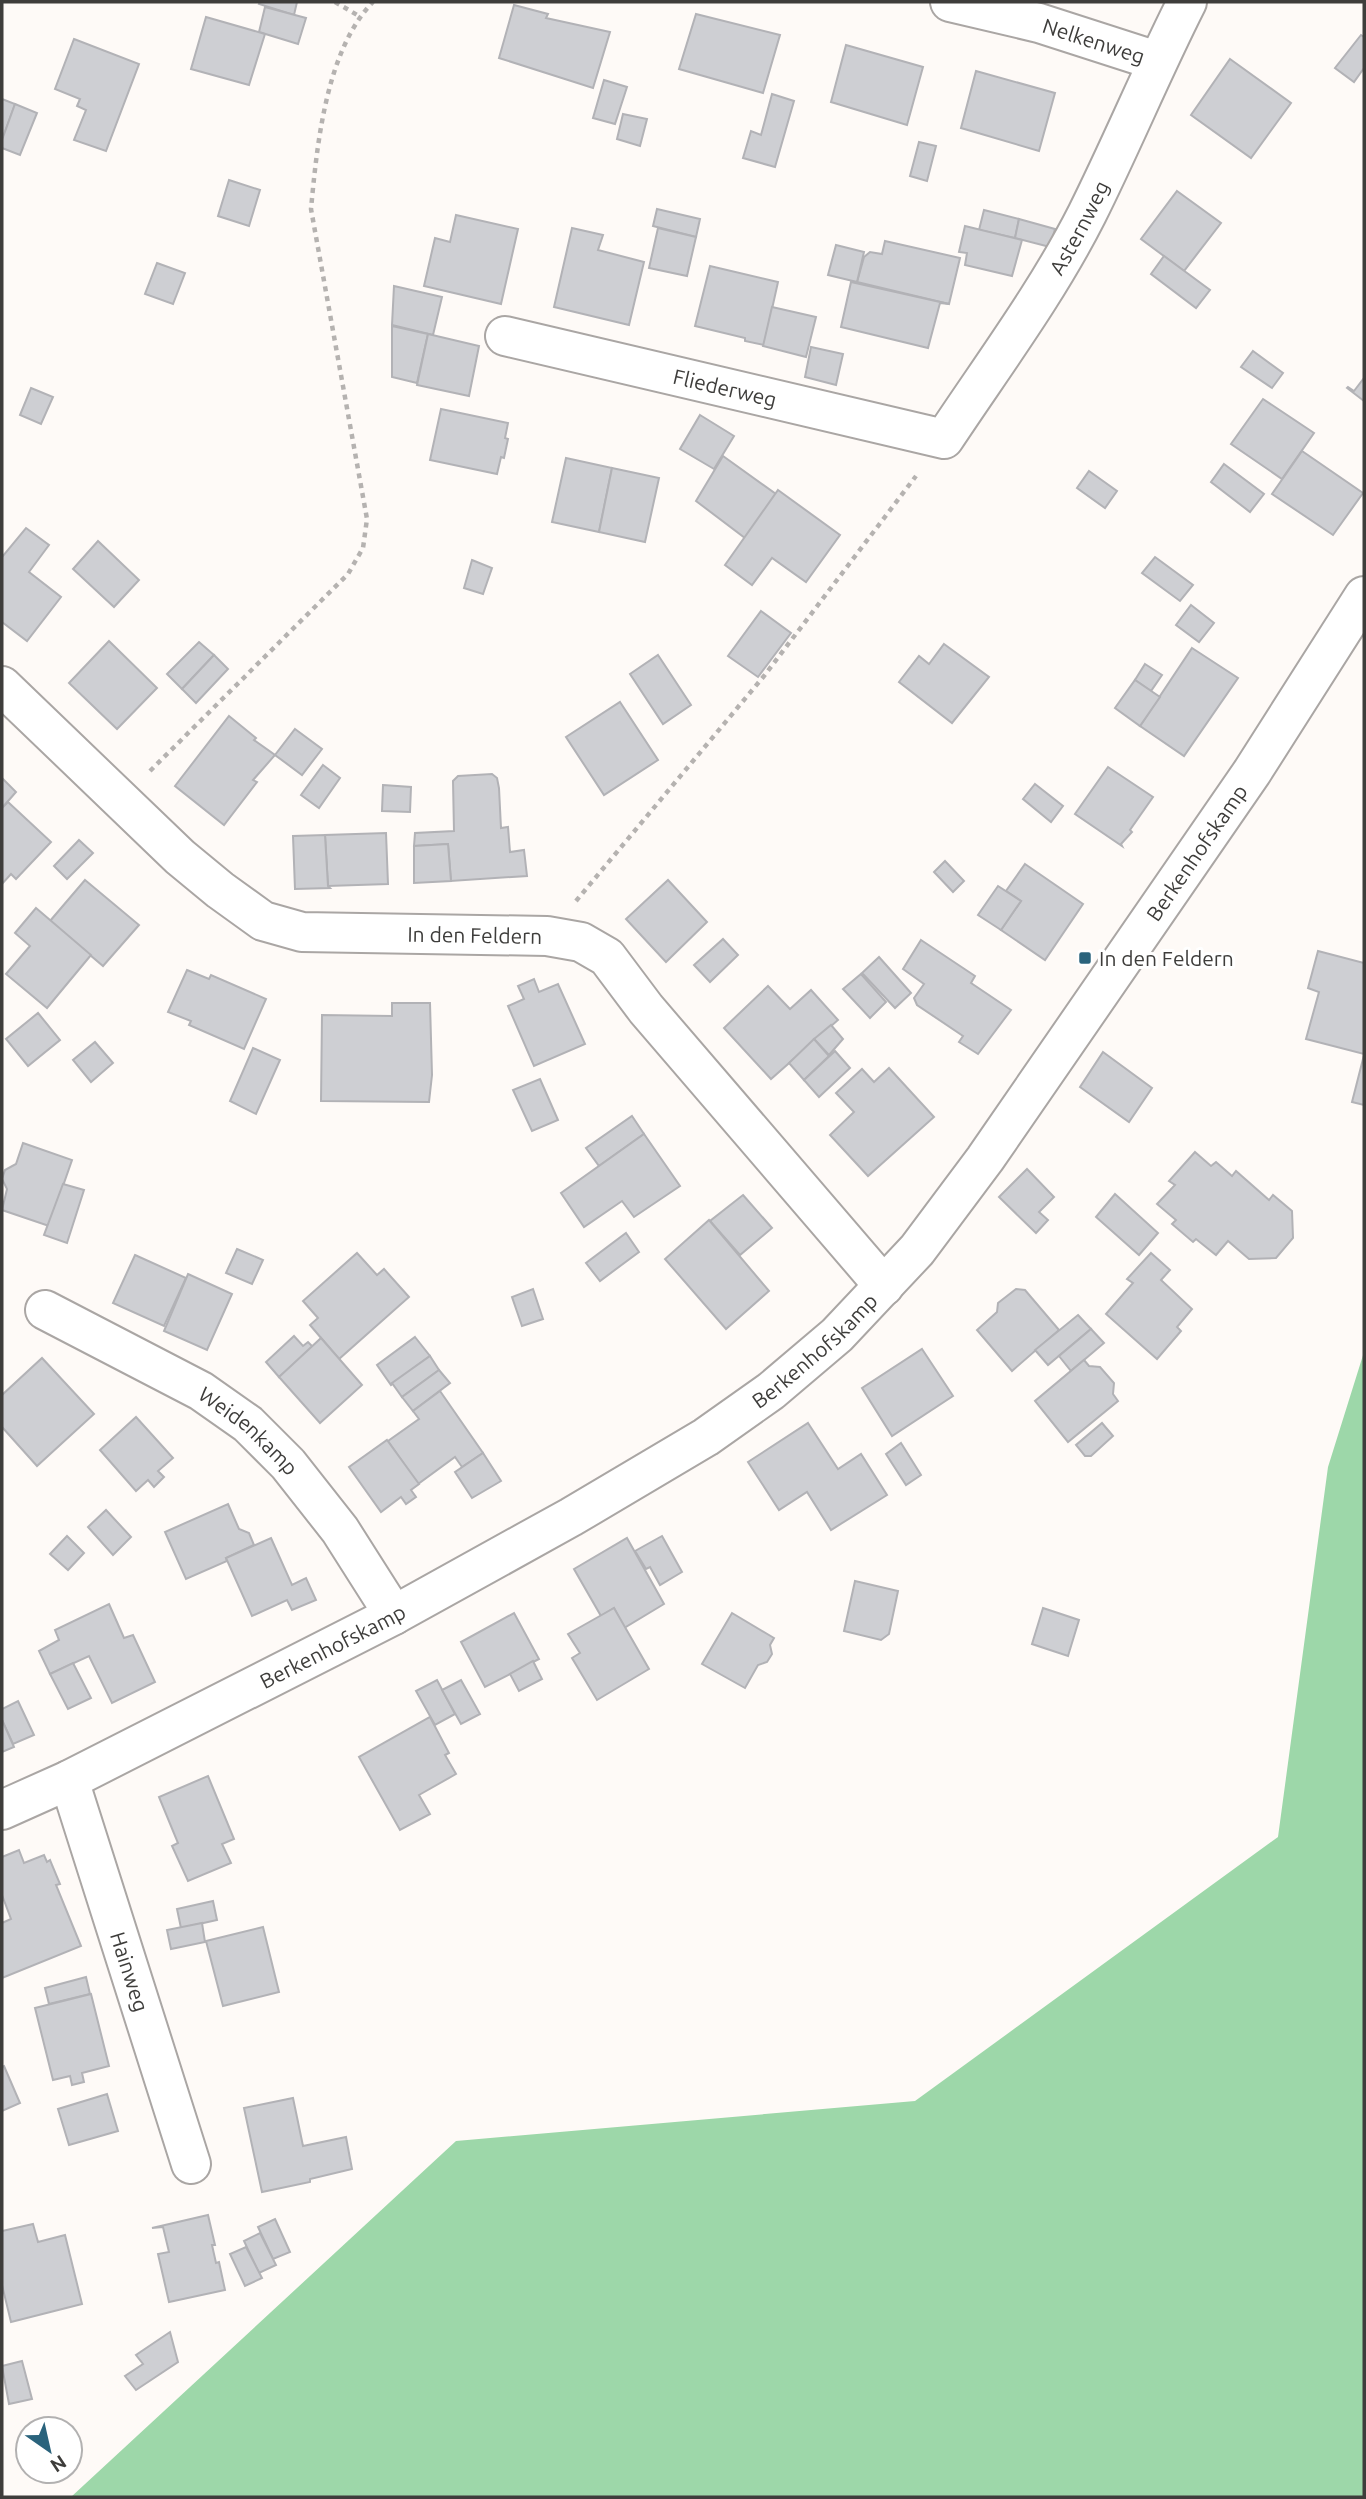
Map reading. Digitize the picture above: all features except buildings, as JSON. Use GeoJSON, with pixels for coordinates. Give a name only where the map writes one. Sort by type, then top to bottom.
{"type":"FeatureCollection","features":[{"type":"Feature","properties":{"kind":"street","name":"Nelkenweg"},"geometry":{"type":"LineString","coordinates":[[950,2],[1039,23],[1157,61]]}},
{"type":"Feature","properties":{"kind":"street","name":"Asternweg"},"geometry":{"type":"LineString","coordinates":[[944,439],[1040,295],[1086,215],[1187,2]]}},
{"type":"Feature","properties":{"kind":"street","name":"Fliederweg"},"geometry":{"type":"LineString","coordinates":[[505,336],[944,439]]}},
{"type":"Feature","properties":{"kind":"street","name":"Berkenhofskamp"},"geometry":{"type":"LineString","coordinates":[[2,1810],[69,1780],[394,1615],[571,1517],[706,1437],[771,1391],[837,1335],[917,1250],[985,1159],[1252,772],[1364,596]]}},
{"type":"Feature","properties":{"kind":"street","name":"In den Feldern"},"geometry":{"type":"LineString","coordinates":[[2,686],[180,857],[262,921],[302,932],[547,936],[581,942],[607,957],[646,1009],[884,1286]]}},
{"type":"Feature","properties":{"kind":"street","name":"Weidenkamp"},"geometry":{"type":"LineString","coordinates":[[45,1310],[201,1391],[247,1424],[288,1464],[340,1530],[394,1615]]}},
{"type":"Feature","properties":{"kind":"street","name":"Hainweg"},"geometry":{"type":"LineString","coordinates":[[69,1780],[191,2164]]}},
{"type":"Feature","properties":{"kind":"path"},"geometry":{"type":"LineString","coordinates":[[335,2],[359,16]]}},
{"type":"Feature","properties":{"kind":"path"},"geometry":{"type":"LineString","coordinates":[[121,800],[348,574],[363,548],[367,519],[311,209],[316,161],[330,83],[359,16],[373,2]]}},
{"type":"Feature","properties":{"kind":"path"},"geometry":{"type":"LineString","coordinates":[[547,936],[764,676],[944,439]]}},
{"type":"Feature","properties":{"kind":"green space"},"geometry":{"type":"Polygon","coordinates":[[[1364,1352],[1364,2497],[71,2497],[456,2141],[915,2101],[1278,1837],[1328,1467],[1364,1352]]]}},
{"type":"Feature","properties":{"kind":"place","name":"In den Feldern"},"geometry":{"type":"Point","coordinates":[1085,958]}}]}
